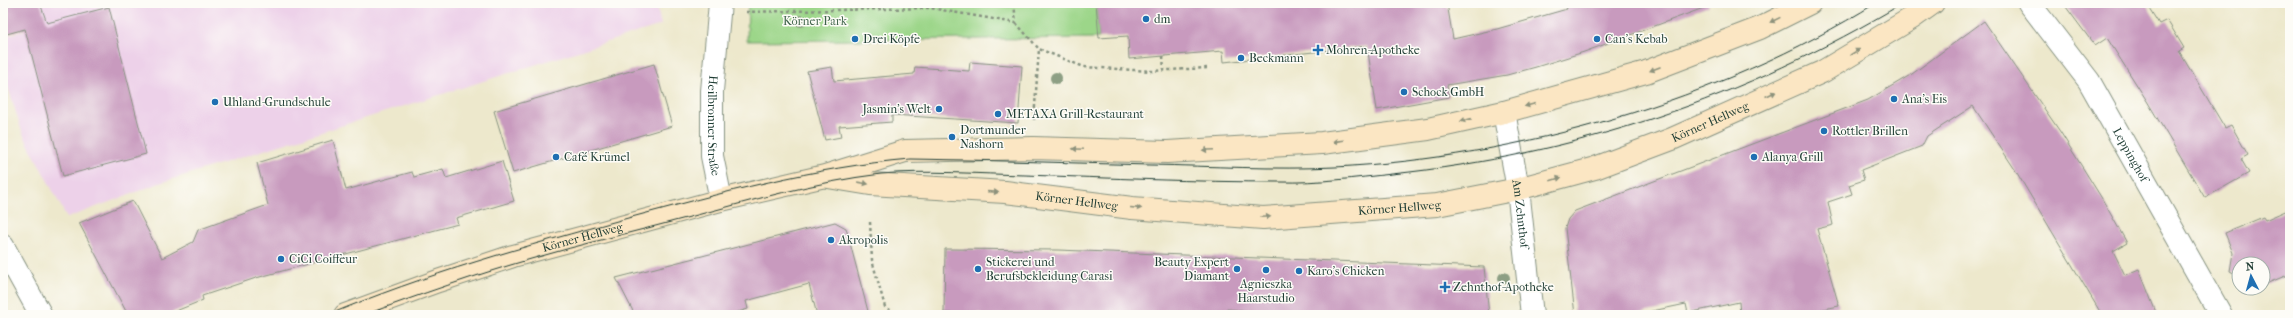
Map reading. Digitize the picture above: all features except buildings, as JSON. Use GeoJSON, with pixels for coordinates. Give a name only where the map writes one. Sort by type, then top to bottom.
{"type":"FeatureCollection","features":[{"type":"Feature","properties":{"kind":"main road","name":"Körner Hellweg"},"geometry":{"type":"LineString","coordinates":[[345,315],[438,280],[513,256],[721,200],[825,176],[905,151],[1033,148],[1167,152],[1322,143],[1428,129],[1504,112],[1646,72],[1760,28],[1810,3]]}},
{"type":"Feature","properties":{"kind":"main road","name":"Körner Hellweg"},"geometry":{"type":"LineString","coordinates":[[825,176],[870,184],[1005,192],[1132,208],[1263,218],[1437,205],[1518,189],[1594,168],[1672,139],[1822,72],[1912,18],[1933,3]]}},
{"type":"Feature","properties":{"kind":"street","name":"Leppinghof"},"geometry":{"type":"LineString","coordinates":[[2029,3],[2089,81],[2221,315]]}},
{"type":"Feature","properties":{"kind":"street","name":"Heilbronner Straße"},"geometry":{"type":"LineString","coordinates":[[720,8],[712,98],[712,156],[721,200]]}},
{"type":"Feature","properties":{"kind":"street","name":"Am Zehnthof"},"geometry":{"type":"LineString","coordinates":[[1504,112],[1518,189],[1532,315]]}},
{"type":"Feature","properties":{"kind":"street"},"geometry":{"type":"LineString","coordinates":[[3,246],[41,315]]}},
{"type":"Feature","properties":{"kind":"path"},"geometry":{"type":"LineString","coordinates":[[921,3],[930,8]]}},
{"type":"Feature","properties":{"kind":"path"},"geometry":{"type":"LineString","coordinates":[[1014,3],[1016,23],[1039,49],[1084,67],[1164,70],[1207,68]]}},
{"type":"Feature","properties":{"kind":"path"},"geometry":{"type":"LineString","coordinates":[[720,8],[930,8],[1016,23]]}},
{"type":"Feature","properties":{"kind":"path"},"geometry":{"type":"LineString","coordinates":[[1033,124],[1039,49]]}},
{"type":"Feature","properties":{"kind":"path"},"geometry":{"type":"LineString","coordinates":[[1163,56],[1164,70]]}},
{"type":"Feature","properties":{"kind":"path"},"geometry":{"type":"LineString","coordinates":[[870,222],[872,260],[885,307],[899,315]]}},
{"type":"Feature","properties":{"kind":"shaded area","name":"Uhland-Grundschule"},"geometry":{"type":"Polygon","coordinates":[[[40,3],[656,3],[661,25],[160,183],[67,218],[22,132],[3,71],[3,37],[47,23],[40,3]]]}},
{"type":"Feature","properties":{"kind":"green space","name":"Körner Park"},"geometry":{"type":"Polygon","coordinates":[[[748,3],[1096,3],[1099,38],[747,41],[748,3]]]}},
{"type":"Feature","properties":{"kind":"tram line"},"geometry":{"type":"LineString","coordinates":[[328,315],[401,286],[514,250],[698,199],[768,182],[839,168],[910,159],[1243,168],[1335,167],[1404,161],[1475,151],[1545,137],[1616,118],[1685,95],[1752,68],[1816,38],[1876,3]]}},
{"type":"Feature","properties":{"kind":"tram line"},"geometry":{"type":"LineString","coordinates":[[364,315],[468,278],[569,248],[782,193],[856,177],[916,172],[1184,181],[1308,182],[1392,174],[1460,165],[1527,153],[1592,137],[1657,117],[1720,94],[1782,67],[1843,37],[1903,3]]}},
{"type":"Feature","properties":{"kind":"place","name":"dm"},"geometry":{"type":"Point","coordinates":[1146,19]}},
{"type":"Feature","properties":{"kind":"place","name":"Drei Köpfe"},"geometry":{"type":"Point","coordinates":[855,39]}},
{"type":"Feature","properties":{"kind":"place","name":"Can's Kebab"},"geometry":{"type":"Point","coordinates":[1597,39]}},
{"type":"Feature","properties":{"kind":"place","name":"Mohren-Apotheke"},"geometry":{"type":"Point","coordinates":[1318,50]}},
{"type":"Feature","properties":{"kind":"place","name":"Beckmann"},"geometry":{"type":"Point","coordinates":[1241,58]}},
{"type":"Feature","properties":{"kind":"place","name":"Schock GmbH"},"geometry":{"type":"Point","coordinates":[1404,92]}},
{"type":"Feature","properties":{"kind":"place","name":"Ana's Eis"},"geometry":{"type":"Point","coordinates":[1894,99]}},
{"type":"Feature","properties":{"kind":"place","name":"Uhland-Grundschule"},"geometry":{"type":"Point","coordinates":[215,102]}},
{"type":"Feature","properties":{"kind":"place","name":"Jasmin's Welt"},"geometry":{"type":"Point","coordinates":[939,109]}},
{"type":"Feature","properties":{"kind":"place","name":"METAXA Grill-Restaurant"},"geometry":{"type":"Point","coordinates":[998,114]}},
{"type":"Feature","properties":{"kind":"place","name":"Rottler Brillen"},"geometry":{"type":"Point","coordinates":[1824,131]}},
{"type":"Feature","properties":{"kind":"place","name":"Dortmunder Nashorn"},"geometry":{"type":"Point","coordinates":[952,137]}},
{"type":"Feature","properties":{"kind":"place","name":"Café Krümel"},"geometry":{"type":"Point","coordinates":[556,157]}},
{"type":"Feature","properties":{"kind":"place","name":"Alanya Grill"},"geometry":{"type":"Point","coordinates":[1754,157]}},
{"type":"Feature","properties":{"kind":"place","name":"Akropolis"},"geometry":{"type":"Point","coordinates":[831,240]}},
{"type":"Feature","properties":{"kind":"place","name":"CiCi Coiffeur"},"geometry":{"type":"Point","coordinates":[281,259]}},
{"type":"Feature","properties":{"kind":"place","name":"Stickerei und Berufsbekleidung Carasi"},"geometry":{"type":"Point","coordinates":[978,269]}},
{"type":"Feature","properties":{"kind":"place","name":"Beauty Expert Diamant"},"geometry":{"type":"Point","coordinates":[1237,269]}},
{"type":"Feature","properties":{"kind":"place","name":"Agnieszka Haarstudio"},"geometry":{"type":"Point","coordinates":[1266,270]}},
{"type":"Feature","properties":{"kind":"place","name":"Karo's Chicken"},"geometry":{"type":"Point","coordinates":[1299,271]}},
{"type":"Feature","properties":{"kind":"place","name":"Zehnthof-Apotheke"},"geometry":{"type":"Point","coordinates":[1445,287]}}]}
